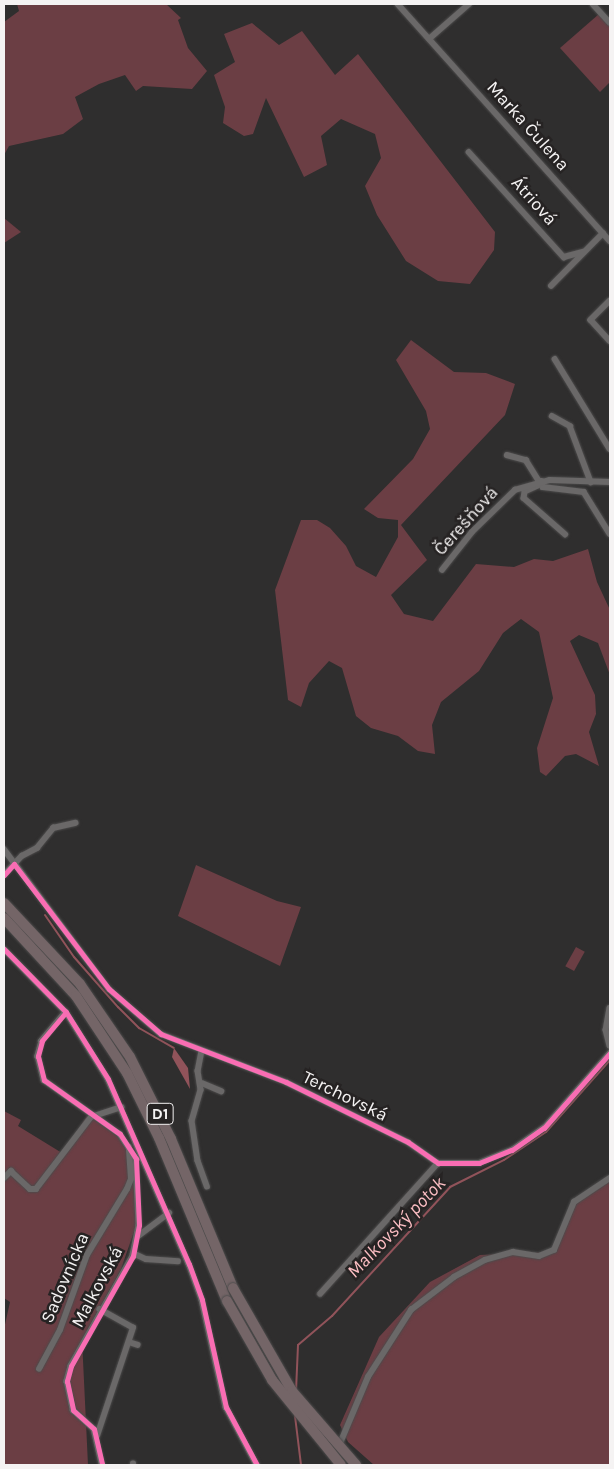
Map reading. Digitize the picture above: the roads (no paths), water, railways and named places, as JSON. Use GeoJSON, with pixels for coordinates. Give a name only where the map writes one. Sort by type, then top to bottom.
{"type":"FeatureCollection","features":[{"type":"Feature","properties":{"kind":"highway","name":"D1"},"geometry":{"type":"LineString","coordinates":[[4,904],[80,984],[130,1057],[164,1123],[233,1288],[292,1391],[356,1465]]}},
{"type":"Feature","properties":{"kind":"highway","name":"D1"},"geometry":{"type":"LineString","coordinates":[[4,918],[76,996],[127,1073],[159,1138],[227,1301],[272,1380],[341,1465]]}},
{"type":"Feature","properties":{"kind":"highway"},"geometry":{"type":"LineString","coordinates":[[4,922],[18,931]]}},
{"type":"Feature","properties":{"kind":"street","name":"Marka Čulena"},"geometry":{"type":"LineString","coordinates":[[398,4],[610,240]]}},
{"type":"Feature","properties":{"kind":"street"},"geometry":{"type":"LineString","coordinates":[[430,39],[469,4]]}},
{"type":"Feature","properties":{"kind":"street"},"geometry":{"type":"LineString","coordinates":[[593,4],[610,23]]}},
{"type":"Feature","properties":{"kind":"street","name":"Átriová"},"geometry":{"type":"LineString","coordinates":[[469,152],[564,257],[583,252]]}},
{"type":"Feature","properties":{"kind":"street"},"geometry":{"type":"LineString","coordinates":[[551,286],[603,233]]}},
{"type":"Feature","properties":{"kind":"street"},"geometry":{"type":"LineString","coordinates":[[610,301],[592,320],[610,341]]}},
{"type":"Feature","properties":{"kind":"street"},"geometry":{"type":"LineString","coordinates":[[554,359],[610,449]]}},
{"type":"Feature","properties":{"kind":"street"},"geometry":{"type":"LineString","coordinates":[[552,416],[570,426],[591,482]]}},
{"type":"Feature","properties":{"kind":"street"},"geometry":{"type":"LineString","coordinates":[[506,455],[526,460],[542,483]]}},
{"type":"Feature","properties":{"kind":"street","name":"Čerešňová"},"geometry":{"type":"LineString","coordinates":[[442,570],[492,511],[516,490],[542,483],[610,482]]}},
{"type":"Feature","properties":{"kind":"street","name":"Čerešňová"},"geometry":{"type":"LineString","coordinates":[[565,534],[524,498],[529,488],[542,483],[584,492],[610,534]]}},
{"type":"Feature","properties":{"kind":"street"},"geometry":{"type":"LineString","coordinates":[[4,875],[14,864],[38,848],[53,828],[74,823]]}},
{"type":"Feature","properties":{"kind":"street","name":"Terchovská"},"geometry":{"type":"LineString","coordinates":[[4,849],[108,989],[161,1034],[292,1085],[408,1142],[438,1163]]}},
{"type":"Feature","properties":{"kind":"street"},"geometry":{"type":"LineString","coordinates":[[4,949],[66,1012],[85,1038],[121,1107],[169,1213],[202,1300],[226,1407],[257,1465]]}},
{"type":"Feature","properties":{"kind":"street"},"geometry":{"type":"LineString","coordinates":[[610,1008],[606,1030],[610,1046]]}},
{"type":"Feature","properties":{"kind":"street"},"geometry":{"type":"LineString","coordinates":[[66,1012],[42,1041],[39,1065],[51,1088],[128,1142]]}},
{"type":"Feature","properties":{"kind":"street"},"geometry":{"type":"LineString","coordinates":[[202,1051],[198,1071],[202,1083],[192,1121],[198,1161],[207,1186]]}},
{"type":"Feature","properties":{"kind":"street"},"geometry":{"type":"LineString","coordinates":[[320,1294],[438,1163],[479,1162],[512,1150],[544,1128],[610,1053]]}},
{"type":"Feature","properties":{"kind":"street"},"geometry":{"type":"LineString","coordinates":[[202,1083],[220,1091]]}},
{"type":"Feature","properties":{"kind":"street"},"geometry":{"type":"LineString","coordinates":[[4,1165],[30,1189],[36,1190],[91,1117],[121,1107]]}},
{"type":"Feature","properties":{"kind":"street","name":"Malkovská"},"geometry":{"type":"LineString","coordinates":[[97,1436],[73,1410],[67,1381],[70,1366],[133,1253],[137,1237],[136,1159],[128,1142]]}},
{"type":"Feature","properties":{"kind":"street","name":"Sadovnícka"},"geometry":{"type":"LineString","coordinates":[[39,1369],[60,1330],[87,1255],[127,1189],[131,1179],[128,1142]]}},
{"type":"Feature","properties":{"kind":"street"},"geometry":{"type":"LineString","coordinates":[[4,1178],[11,1171]]}},
{"type":"Feature","properties":{"kind":"street"},"geometry":{"type":"LineString","coordinates":[[331,1465],[368,1377],[411,1310],[454,1277],[485,1260],[513,1252],[538,1256],[554,1250],[574,1202],[610,1178]]}},
{"type":"Feature","properties":{"kind":"street","name":"Malkovská"},"geometry":{"type":"LineString","coordinates":[[137,1237],[169,1213]]}},
{"type":"Feature","properties":{"kind":"street"},"geometry":{"type":"LineString","coordinates":[[133,1253],[146,1259],[178,1261]]}},
{"type":"Feature","properties":{"kind":"street"},"geometry":{"type":"LineString","coordinates":[[100,1310],[133,1328],[97,1436],[102,1465]]}},
{"type":"Feature","properties":{"kind":"street"},"geometry":{"type":"LineString","coordinates":[[129,1342],[138,1345]]}},
{"type":"Feature","properties":{"kind":"waterway"},"geometry":{"type":"LineString","coordinates":[[45,915],[74,957],[118,1007],[139,1028],[174,1048]]}},
{"type":"Feature","properties":{"kind":"waterway","name":"Malkovský potok"},"geometry":{"type":"LineString","coordinates":[[609,1033],[610,1025]]}},
{"type":"Feature","properties":{"kind":"waterway","name":"Malkovský potok"},"geometry":{"type":"LineString","coordinates":[[296,1391],[298,1345],[332,1316],[450,1187],[504,1160],[546,1132],[610,1060]]}},
{"type":"Feature","properties":{"kind":"waterway","name":"Malkovský potok"},"geometry":{"type":"LineString","coordinates":[[295,1416],[301,1465]]}}]}
